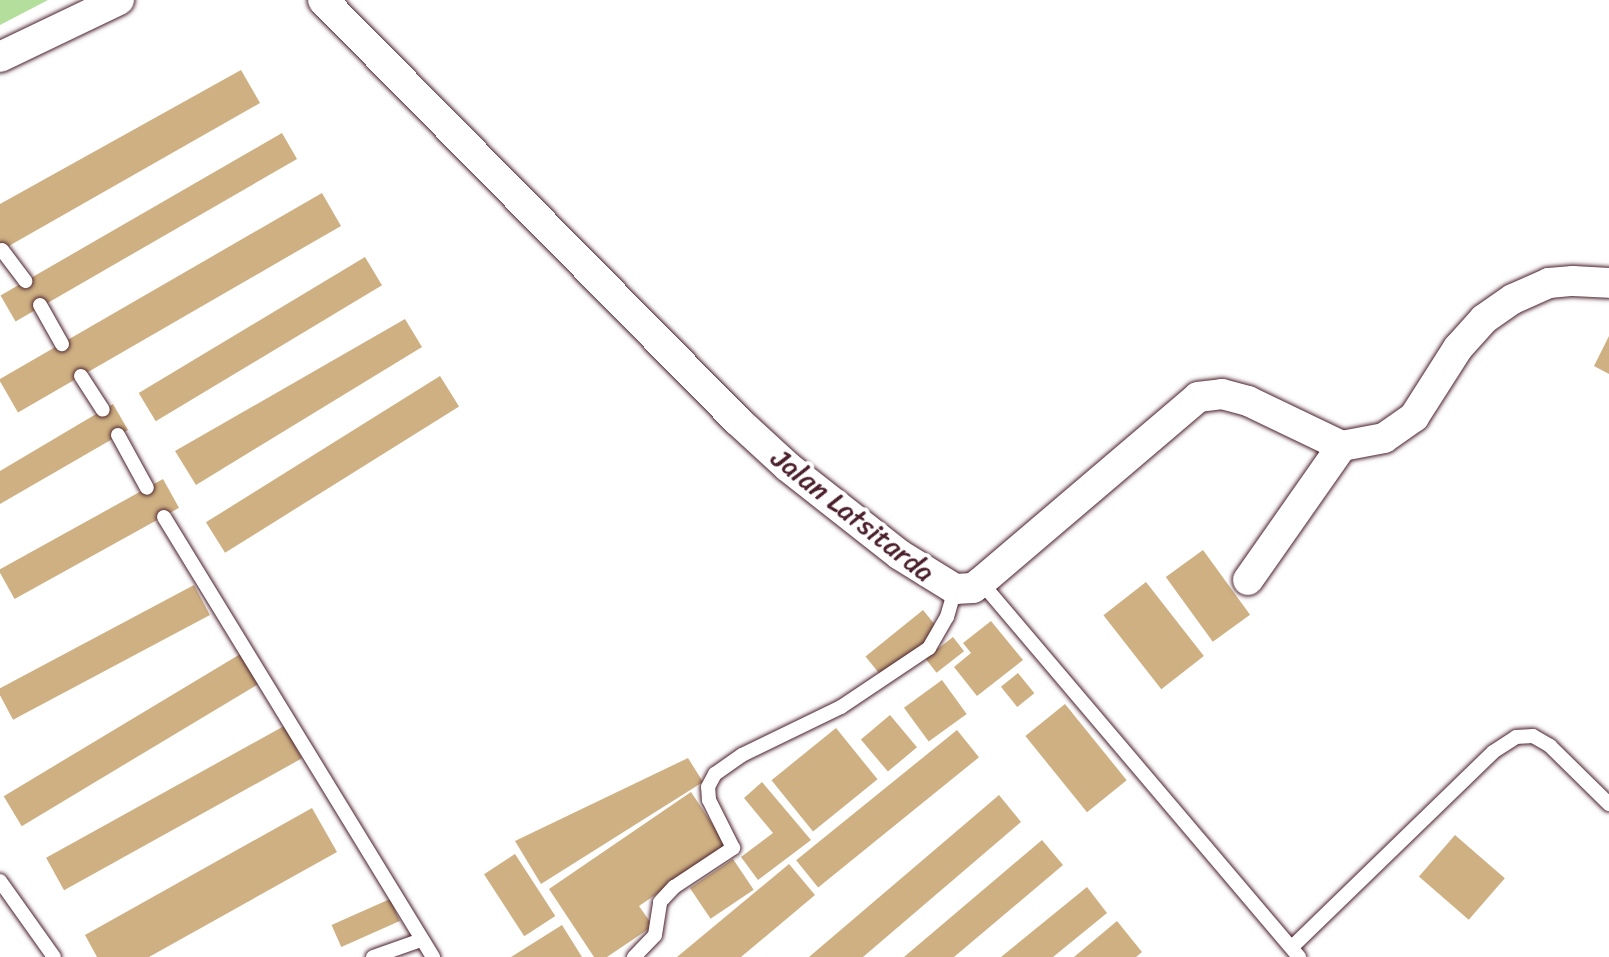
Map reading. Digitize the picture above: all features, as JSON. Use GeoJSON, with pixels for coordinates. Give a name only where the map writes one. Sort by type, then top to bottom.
{"type":"FeatureCollection","features":[{"type":"Feature","properties":{"kind":"street"},"geometry":{"type":"LineString","coordinates":[[0,57],[119,0]]}},
{"type":"Feature","properties":{"kind":"street","name":"Jalan Latsitarda"},"geometry":{"type":"LineString","coordinates":[[323,0],[738,421],[788,467],[900,555],[968,586]]}},
{"type":"Feature","properties":{"kind":"street"},"geometry":{"type":"LineString","coordinates":[[968,586],[1198,397],[1222,394],[1248,401],[1342,446],[1394,434],[1414,417],[1458,348],[1484,319],[1513,299],[1549,283],[1609,283]]}},
{"type":"Feature","properties":{"kind":"street"},"geometry":{"type":"LineString","coordinates":[[1248,580],[1342,446]]}},
{"type":"Feature","properties":{"kind":"lane"},"geometry":{"type":"LineString","coordinates":[[2,250],[25,281]]}},
{"type":"Feature","properties":{"kind":"lane"},"geometry":{"type":"LineString","coordinates":[[40,305],[62,344]]}},
{"type":"Feature","properties":{"kind":"lane"},"geometry":{"type":"LineString","coordinates":[[81,376],[103,410]]}},
{"type":"Feature","properties":{"kind":"lane"},"geometry":{"type":"LineString","coordinates":[[118,435],[147,488]]}},
{"type":"Feature","properties":{"kind":"lane"},"geometry":{"type":"LineString","coordinates":[[164,517],[433,957]]}},
{"type":"Feature","properties":{"kind":"lane"},"geometry":{"type":"LineString","coordinates":[[634,957],[655,935],[660,902],[674,887],[733,848],[709,800],[708,787],[715,774],[742,755],[841,707],[929,648],[968,586],[1158,795],[1295,952],[1493,752],[1516,737],[1533,736],[1550,746],[1609,804]]}},
{"type":"Feature","properties":{"kind":"lane"},"geometry":{"type":"LineString","coordinates":[[0,881],[54,957]]}},
{"type":"Feature","properties":{"kind":"lane"},"geometry":{"type":"LineString","coordinates":[[373,957],[421,940]]}},
{"type":"Feature","properties":{"kind":"green space"},"geometry":{"type":"Polygon","coordinates":[[[0,0],[48,0],[0,25],[0,0]]]}},
{"type":"Feature","properties":{"kind":"building"},"geometry":{"type":"Polygon","coordinates":[[[241,70],[260,103],[0,251],[0,204],[241,70]]]}},
{"type":"Feature","properties":{"kind":"building"},"geometry":{"type":"Polygon","coordinates":[[[282,133],[297,159],[16,321],[1,296],[282,133]]]}},
{"type":"Feature","properties":{"kind":"building"},"geometry":{"type":"Polygon","coordinates":[[[322,193],[341,226],[18,412],[0,379],[322,193]]]}},
{"type":"Feature","properties":{"kind":"building"},"geometry":{"type":"Polygon","coordinates":[[[365,257],[382,285],[156,421],[139,393],[365,257]]]}},
{"type":"Feature","properties":{"kind":"building"},"geometry":{"type":"Polygon","coordinates":[[[405,319],[422,347],[196,485],[175,451],[405,319]]]}},
{"type":"Feature","properties":{"kind":"building"},"geometry":{"type":"Polygon","coordinates":[[[1609,336],[1609,374],[1594,366],[1609,336]]]}},
{"type":"Feature","properties":{"kind":"building"},"geometry":{"type":"Polygon","coordinates":[[[440,376],[459,407],[225,553],[206,522],[440,376]]]}},
{"type":"Feature","properties":{"kind":"building"},"geometry":{"type":"Polygon","coordinates":[[[113,404],[128,430],[0,504],[0,471],[113,404]]]}},
{"type":"Feature","properties":{"kind":"building"},"geometry":{"type":"Polygon","coordinates":[[[163,479],[179,508],[15,599],[0,569],[163,479]]]}},
{"type":"Feature","properties":{"kind":"building"},"geometry":{"type":"Polygon","coordinates":[[[1203,550],[1250,615],[1213,642],[1166,577],[1203,550]]]}},
{"type":"Feature","properties":{"kind":"building"},"geometry":{"type":"Polygon","coordinates":[[[1146,582],[1204,656],[1161,689],[1103,615],[1146,582]]]}},
{"type":"Feature","properties":{"kind":"building"},"geometry":{"type":"Polygon","coordinates":[[[194,585],[210,615],[13,720],[0,695],[0,688],[194,585]]]}},
{"type":"Feature","properties":{"kind":"building"},"geometry":{"type":"Polygon","coordinates":[[[923,610],[940,631],[882,678],[865,657],[923,610]]]}},
{"type":"Feature","properties":{"kind":"building"},"geometry":{"type":"Polygon","coordinates":[[[991,621],[1023,660],[977,696],[954,667],[971,653],[963,643],[991,621]]]}},
{"type":"Feature","properties":{"kind":"building"},"geometry":{"type":"Polygon","coordinates":[[[953,637],[964,651],[937,673],[925,659],[953,637]]]}},
{"type":"Feature","properties":{"kind":"building"},"geometry":{"type":"Polygon","coordinates":[[[242,653],[260,683],[22,826],[4,796],[242,653]]]}},
{"type":"Feature","properties":{"kind":"building"},"geometry":{"type":"Polygon","coordinates":[[[1018,673],[1034,693],[1017,707],[1001,687],[1018,673]]]}},
{"type":"Feature","properties":{"kind":"building"},"geometry":{"type":"Polygon","coordinates":[[[942,680],[967,714],[929,742],[904,708],[942,680]]]}},
{"type":"Feature","properties":{"kind":"building"},"geometry":{"type":"Polygon","coordinates":[[[1065,704],[1127,780],[1087,812],[1025,736],[1065,704]]]}},
{"type":"Feature","properties":{"kind":"building"},"geometry":{"type":"Polygon","coordinates":[[[890,715],[917,747],[888,772],[861,739],[890,715]]]}},
{"type":"Feature","properties":{"kind":"building"},"geometry":{"type":"Polygon","coordinates":[[[284,726],[302,758],[64,890],[46,858],[284,726]]]}},
{"type":"Feature","properties":{"kind":"building"},"geometry":{"type":"Polygon","coordinates":[[[836,728],[878,779],[813,832],[771,780],[836,728]]]}},
{"type":"Feature","properties":{"kind":"building"},"geometry":{"type":"Polygon","coordinates":[[[957,730],[979,757],[818,887],[796,860],[957,730]]]}},
{"type":"Feature","properties":{"kind":"building"},"geometry":{"type":"Polygon","coordinates":[[[688,758],[703,782],[541,884],[515,841],[688,758]]]}},
{"type":"Feature","properties":{"kind":"building"},"geometry":{"type":"Polygon","coordinates":[[[762,782],[811,840],[758,880],[741,857],[773,833],[744,798],[762,782]]]}},
{"type":"Feature","properties":{"kind":"building"},"geometry":{"type":"Polygon","coordinates":[[[691,792],[727,846],[639,906],[653,926],[607,957],[594,957],[549,889],[691,792]]]}},
{"type":"Feature","properties":{"kind":"building"},"geometry":{"type":"Polygon","coordinates":[[[999,795],[1021,822],[863,957],[809,957],[999,795]]]}},
{"type":"Feature","properties":{"kind":"building"},"geometry":{"type":"Polygon","coordinates":[[[312,808],[337,852],[149,957],[97,957],[85,935],[312,808]]]}},
{"type":"Feature","properties":{"kind":"building"},"geometry":{"type":"Polygon","coordinates":[[[1455,835],[1505,878],[1469,920],[1419,877],[1455,835]]]}},
{"type":"Feature","properties":{"kind":"building"},"geometry":{"type":"Polygon","coordinates":[[[1042,840],[1063,865],[954,957],[904,957],[1042,840]]]}},
{"type":"Feature","properties":{"kind":"building"},"geometry":{"type":"Polygon","coordinates":[[[515,854],[555,916],[524,936],[484,874],[515,854]]]}},
{"type":"Feature","properties":{"kind":"building"},"geometry":{"type":"Polygon","coordinates":[[[733,859],[754,890],[711,919],[690,888],[733,859]]]}},
{"type":"Feature","properties":{"kind":"building"},"geometry":{"type":"Polygon","coordinates":[[[789,864],[815,895],[741,957],[677,957],[789,864]]]}},
{"type":"Feature","properties":{"kind":"building"},"geometry":{"type":"Polygon","coordinates":[[[1087,887],[1107,913],[1053,957],[1001,957],[1087,887]]]}},
{"type":"Feature","properties":{"kind":"building"},"geometry":{"type":"Polygon","coordinates":[[[390,899],[400,921],[341,947],[332,925],[390,899]]]}},
{"type":"Feature","properties":{"kind":"building"},"geometry":{"type":"Polygon","coordinates":[[[1117,921],[1142,952],[1136,957],[1074,957],[1117,921]]]}},
{"type":"Feature","properties":{"kind":"building"},"geometry":{"type":"Polygon","coordinates":[[[562,925],[582,957],[511,957],[562,925]]]}}]}
